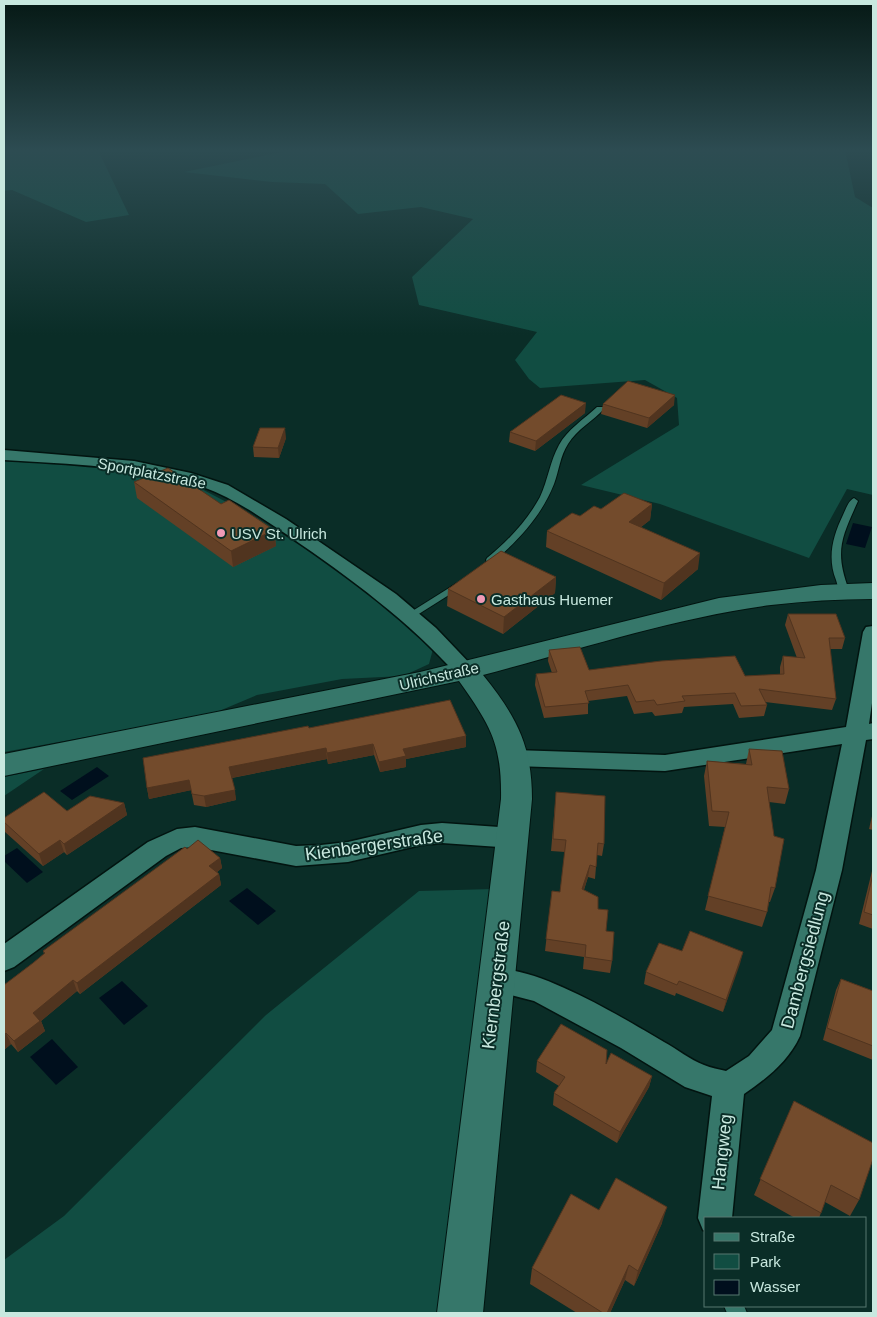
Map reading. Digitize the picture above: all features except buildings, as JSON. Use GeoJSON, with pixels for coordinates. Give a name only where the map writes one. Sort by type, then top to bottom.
{"type":"FeatureCollection","features":[{"type":"Feature","properties":{"kind":"street","name":"Sportplatzstraße"},"geometry":{"type":"LineString","coordinates":[[4,455],[123,465],[186,477],[232,493],[364,579],[411,615],[444,646],[466,671]]}},
{"type":"Feature","properties":{"kind":"street","name":"Ulrichstraße"},"geometry":{"type":"LineString","coordinates":[[4,765],[466,671],[718,606],[766,597],[844,590],[873,591]]}},
{"type":"Feature","properties":{"kind":"street","name":"Dambergsiedlung"},"geometry":{"type":"LineString","coordinates":[[729,1086],[760,1066],[785,1036],[865,732],[873,632]]}},
{"type":"Feature","properties":{"kind":"street","name":"Kiernbergstraße"},"geometry":{"type":"LineString","coordinates":[[460,1313],[496,980],[514,838],[518,787],[508,734],[496,712],[466,671]]}},
{"type":"Feature","properties":{"kind":"street"},"geometry":{"type":"LineString","coordinates":[[514,758],[665,764],[865,732]]}},
{"type":"Feature","properties":{"kind":"street","name":"Kienbergerstraße"},"geometry":{"type":"LineString","coordinates":[[4,959],[156,849],[178,839],[195,837],[296,856],[348,852],[421,835],[442,833],[514,838]]}},
{"type":"Feature","properties":{"kind":"street"},"geometry":{"type":"LineString","coordinates":[[496,980],[542,991],[632,1039],[696,1077],[729,1086]]}},
{"type":"Feature","properties":{"kind":"street","name":"Hangweg"},"geometry":{"type":"LineString","coordinates":[[715,1217],[729,1086]]}},
{"type":"Feature","properties":{"kind":"lane"},"geometry":{"type":"LineString","coordinates":[[484,565],[528,522],[549,486],[558,452],[566,440],[600,409]]}},
{"type":"Feature","properties":{"kind":"lane"},"geometry":{"type":"LineString","coordinates":[[844,590],[836,572],[834,561],[835,549],[854,501]]}},
{"type":"Feature","properties":{"kind":"lane"},"geometry":{"type":"LineString","coordinates":[[411,615],[461,583]]}},
{"type":"Feature","properties":{"kind":"green space"},"geometry":{"type":"Polygon","coordinates":[[[62,211],[127,211],[129,215],[86,222],[62,211]]]}},
{"type":"Feature","properties":{"kind":"green space"},"geometry":{"type":"Polygon","coordinates":[[[355,211],[381,211],[358,214],[355,211]]]}},
{"type":"Feature","properties":{"kind":"green space"},"geometry":{"type":"Polygon","coordinates":[[[440,211],[873,211],[873,495],[847,489],[809,558],[660,504],[581,485],[679,425],[677,398],[645,380],[540,388],[529,379],[515,360],[537,332],[419,305],[412,277],[473,219],[440,211]]]}},
{"type":"Feature","properties":{"kind":"green space"},"geometry":{"type":"Polygon","coordinates":[[[4,459],[92,464],[192,484],[257,518],[371,591],[433,649],[429,664],[403,676],[342,679],[257,695],[212,714],[4,752],[4,459]]]}},
{"type":"Feature","properties":{"kind":"green space"},"geometry":{"type":"Polygon","coordinates":[[[44,769],[4,796],[4,777],[44,769]]]}},
{"type":"Feature","properties":{"kind":"green space"},"geometry":{"type":"Polygon","coordinates":[[[494,889],[445,1274],[444,1313],[4,1313],[4,1260],[64,1216],[266,1015],[419,891],[494,889]]]}},
{"type":"Feature","properties":{"kind":"water"},"geometry":{"type":"Polygon","coordinates":[[[853,523],[872,527],[865,548],[846,544],[853,523]]]}},
{"type":"Feature","properties":{"kind":"water"},"geometry":{"type":"Polygon","coordinates":[[[97,767],[109,776],[72,800],[60,791],[97,767]]]}},
{"type":"Feature","properties":{"kind":"water"},"geometry":{"type":"Polygon","coordinates":[[[17,848],[43,872],[27,883],[4,861],[4,856],[17,848]]]}},
{"type":"Feature","properties":{"kind":"water"},"geometry":{"type":"Polygon","coordinates":[[[247,888],[276,911],[258,925],[229,901],[247,888]]]}},
{"type":"Feature","properties":{"kind":"water"},"geometry":{"type":"Polygon","coordinates":[[[122,981],[148,1006],[124,1025],[99,998],[122,981]]]}},
{"type":"Feature","properties":{"kind":"water"},"geometry":{"type":"Polygon","coordinates":[[[52,1039],[78,1067],[56,1085],[30,1057],[52,1039]]]}},
{"type":"Feature","properties":{"kind":"place","name":"USV St. Ulrich"},"geometry":{"type":"Point","coordinates":[221,533]}},
{"type":"Feature","properties":{"kind":"place","name":"Gasthaus Huemer"},"geometry":{"type":"Point","coordinates":[481,599]}}]}
